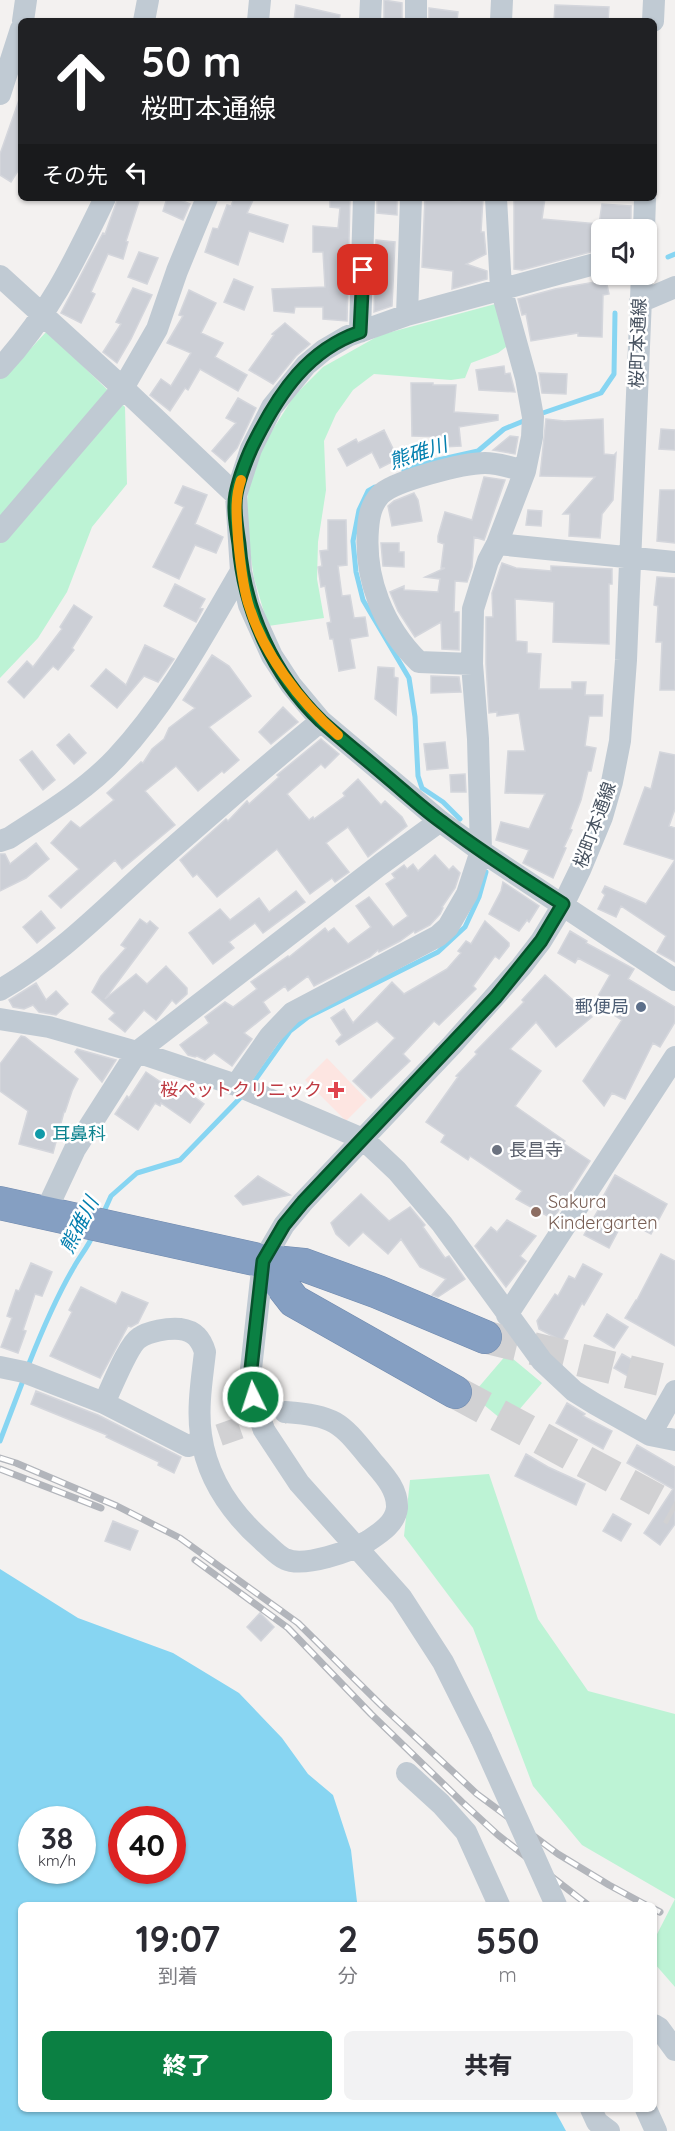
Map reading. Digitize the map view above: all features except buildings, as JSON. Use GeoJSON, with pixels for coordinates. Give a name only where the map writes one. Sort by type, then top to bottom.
{"type":"FeatureCollection","features":[{"type":"Feature","properties":{"kind":"highway"},"geometry":{"type":"LineString","coordinates":[[0,1203],[263,1261],[304,1265],[378,1292],[496,1326]]}},
{"type":"Feature","properties":{"kind":"highway"},"geometry":{"type":"LineString","coordinates":[[263,1261],[294,1301],[455,1392]]}},
{"type":"Feature","properties":{"kind":"street"},"geometry":{"type":"LineString","coordinates":[[23,18],[26,0]]}},
{"type":"Feature","properties":{"kind":"street"},"geometry":{"type":"LineString","coordinates":[[145,18],[148,0]]}},
{"type":"Feature","properties":{"kind":"street"},"geometry":{"type":"LineString","coordinates":[[258,18],[260,0]]}},
{"type":"Feature","properties":{"kind":"street"},"geometry":{"type":"LineString","coordinates":[[370,18],[371,0]]}},
{"type":"Feature","properties":{"kind":"street"},"geometry":{"type":"LineString","coordinates":[[416,0],[416,18]]}},
{"type":"Feature","properties":{"kind":"street"},"geometry":{"type":"LineString","coordinates":[[501,18],[502,0]]}},
{"type":"Feature","properties":{"kind":"street"},"geometry":{"type":"LineString","coordinates":[[653,18],[654,0]]}},
{"type":"Feature","properties":{"kind":"street"},"geometry":{"type":"LineString","coordinates":[[0,94],[18,38]]}},
{"type":"Feature","properties":{"kind":"street"},"geometry":{"type":"LineString","coordinates":[[0,368],[44,315],[82,247],[104,201]]}},
{"type":"Feature","properties":{"kind":"street"},"geometry":{"type":"LineString","coordinates":[[0,532],[123,388],[157,329],[177,271],[206,201]]}},
{"type":"Feature","properties":{"kind":"street"},"geometry":{"type":"LineString","coordinates":[[360,332],[364,201]]}},
{"type":"Feature","properties":{"kind":"street"},"geometry":{"type":"LineString","coordinates":[[407,315],[411,201]]}},
{"type":"Feature","properties":{"kind":"street"},"geometry":{"type":"LineString","coordinates":[[236,1085],[270,1036],[292,1013],[438,936],[448,927],[467,894],[481,851],[478,739],[472,664],[473,609],[488,561],[497,544],[525,471],[532,437],[533,417],[526,378],[501,288],[496,201]]}},
{"type":"Feature","properties":{"kind":"street"},"geometry":{"type":"LineString","coordinates":[[644,219],[645,201]]}},
{"type":"Feature","properties":{"kind":"street"},"geometry":{"type":"LineString","coordinates":[[591,265],[407,315],[348,336],[324,350],[306,365],[272,407],[251,448],[236,495],[241,571],[249,605],[272,656],[291,685],[321,721],[440,821],[481,851],[675,980]]}},
{"type":"Feature","properties":{"kind":"street"},"geometry":{"type":"LineString","coordinates":[[0,276],[236,495]]}},
{"type":"Feature","properties":{"kind":"street","name":"桜町本通線"},"geometry":{"type":"LineString","coordinates":[[263,1261],[284,1225],[303,1202],[496,997],[541,941],[563,904],[593,840],[612,782],[620,741],[641,285]]}},
{"type":"Feature","properties":{"kind":"street"},"geometry":{"type":"LineString","coordinates":[[640,302],[675,288]]}},
{"type":"Feature","properties":{"kind":"street"},"geometry":{"type":"LineString","coordinates":[[472,664],[419,662],[405,648],[378,604],[370,576],[367,542],[372,507],[381,493],[394,486],[436,472],[485,463],[525,471]]}},
{"type":"Feature","properties":{"kind":"street"},"geometry":{"type":"LineString","coordinates":[[497,544],[675,562]]}},
{"type":"Feature","properties":{"kind":"street"},"geometry":{"type":"LineString","coordinates":[[0,842],[63,803],[115,759],[158,708],[189,661],[241,571]]}},
{"type":"Feature","properties":{"kind":"street"},"geometry":{"type":"LineString","coordinates":[[0,990],[22,977],[68,943],[229,798],[321,721]]}},
{"type":"Feature","properties":{"kind":"street"},"geometry":{"type":"LineString","coordinates":[[60,1217],[75,1149],[137,1052],[440,821]]}},
{"type":"Feature","properties":{"kind":"street"},"geometry":{"type":"LineString","coordinates":[[0,1019],[49,1027],[137,1052],[236,1085],[363,1139],[397,1171],[442,1224],[496,1326],[542,1361],[574,1391],[650,1435],[675,1440]]}},
{"type":"Feature","properties":{"kind":"street"},"geometry":{"type":"LineString","coordinates":[[496,1326],[666,1091],[675,1057]]}},
{"type":"Feature","properties":{"kind":"street"},"geometry":{"type":"LineString","coordinates":[[263,1261],[251,1369],[253,1397],[264,1430],[299,1483],[401,1597],[437,1653],[481,1738],[555,1902]]}},
{"type":"Feature","properties":{"kind":"street"},"geometry":{"type":"LineString","coordinates":[[104,1403],[132,1347],[139,1338],[163,1330],[189,1331],[201,1340],[205,1352],[201,1433],[208,1465],[223,1498],[244,1525],[284,1559],[297,1562],[328,1557],[358,1547],[381,1533],[391,1523],[397,1509],[391,1484],[350,1434],[333,1420],[314,1414],[285,1412]]}},
{"type":"Feature","properties":{"kind":"street"},"geometry":{"type":"LineString","coordinates":[[0,1367],[24,1372],[104,1403],[188,1446]]}},
{"type":"Feature","properties":{"kind":"street"},"geometry":{"type":"LineString","coordinates":[[650,1435],[675,1391]]}},
{"type":"Feature","properties":{"kind":"street"},"geometry":{"type":"LineString","coordinates":[[407,1773],[441,1804],[466,1832],[498,1902]]}},
{"type":"Feature","properties":{"kind":"street"},"geometry":{"type":"LineString","coordinates":[[657,2027],[675,2050]]}},
{"type":"Feature","properties":{"kind":"street"},"geometry":{"type":"LineString","coordinates":[[592,2112],[597,2122],[609,2131]]}},
{"type":"Feature","properties":{"kind":"street"},"geometry":{"type":"LineString","coordinates":[[647,2112],[656,2131]]}},
{"type":"Feature","properties":{"kind":"shaded area","name":"桜ペットクリニック"},"geometry":{"type":"Polygon","coordinates":[[[327,1058],[367,1100],[346,1121],[305,1080],[327,1058]]]}},
{"type":"Feature","properties":{"kind":"green space"},"geometry":{"type":"Polygon","coordinates":[[[499,303],[510,344],[498,353],[471,363],[465,378],[451,380],[374,374],[353,390],[336,414],[324,441],[326,490],[318,542],[317,579],[324,618],[268,626],[254,578],[246,525],[248,485],[265,442],[294,396],[323,367],[380,335],[499,303]]]}},
{"type":"Feature","properties":{"kind":"green space"},"geometry":{"type":"Polygon","coordinates":[[[47,331],[125,407],[127,484],[92,527],[67,592],[38,638],[0,678],[0,371],[8,373],[47,331]]]}},
{"type":"Feature","properties":{"kind":"green space"},"geometry":{"type":"Polygon","coordinates":[[[507,1354],[542,1383],[507,1424],[472,1395],[507,1354]]]}},
{"type":"Feature","properties":{"kind":"green space"},"geometry":{"type":"Polygon","coordinates":[[[489,1474],[538,1619],[588,1691],[675,1714],[675,1899],[582,1845],[533,1786],[473,1628],[404,1536],[410,1480],[489,1474]]]}},
{"type":"Feature","properties":{"kind":"green space"},"geometry":{"type":"Polygon","coordinates":[[[675,1899],[675,1987],[657,1966],[657,1934],[675,1899]]]}},
{"type":"Feature","properties":{"kind":"water"},"geometry":{"type":"Polygon","coordinates":[[[0,1569],[78,1618],[173,1653],[239,1693],[282,1738],[308,1774],[333,1795],[351,1850],[357,1902],[18,1902],[18,2112],[556,2112],[566,2131],[0,2131],[0,1569]]]}},
{"type":"Feature","properties":{"kind":"waterway","name":"熊碓川"},"geometry":{"type":"LineString","coordinates":[[668,257],[675,254]]}},
{"type":"Feature","properties":{"kind":"waterway","name":"熊碓川"},"geometry":{"type":"LineString","coordinates":[[537,415],[601,393],[614,374],[615,313]]}},
{"type":"Feature","properties":{"kind":"waterway","name":"熊碓川"},"geometry":{"type":"LineString","coordinates":[[404,471],[420,464],[478,451],[504,429],[526,420]]}},
{"type":"Feature","properties":{"kind":"waterway","name":"熊碓川"},"geometry":{"type":"LineString","coordinates":[[375,487],[368,491],[359,510],[353,541],[356,572],[363,600],[409,678],[415,717],[418,776],[422,788],[443,802],[460,819]]}},
{"type":"Feature","properties":{"kind":"waterway","name":"熊碓川"},"geometry":{"type":"LineString","coordinates":[[251,1086],[290,1031],[308,1017],[438,952],[465,927],[479,897],[486,872]]}},
{"type":"Feature","properties":{"kind":"waterway","name":"熊碓川"},"geometry":{"type":"LineString","coordinates":[[102,1216],[111,1196],[137,1173],[180,1160],[243,1095]]}},
{"type":"Feature","properties":{"kind":"waterway","name":"熊碓川"},"geometry":{"type":"LineString","coordinates":[[28,1366],[61,1291],[93,1235]]}},
{"type":"Feature","properties":{"kind":"waterway","name":"熊碓川"},"geometry":{"type":"LineString","coordinates":[[0,1441],[24,1378]]}},
{"type":"Feature","properties":{"kind":"tunnel"},"geometry":{"type":"LineString","coordinates":[[485,1337],[675,1383]]}},
{"type":"Feature","properties":{"kind":"tunnel"},"geometry":{"type":"LineString","coordinates":[[455,1392],[675,1510]]}},
{"type":"Feature","properties":{"kind":"tunnel"},"geometry":{"type":"LineString","coordinates":[[188,1446],[285,1412]]}},
{"type":"Feature","properties":{"kind":"railway"},"geometry":{"type":"LineString","coordinates":[[0,1458],[117,1506],[180,1538],[298,1623],[381,1705],[477,1794],[558,1854],[640,1902]]}},
{"type":"Feature","properties":{"kind":"railway"},"geometry":{"type":"LineString","coordinates":[[0,1469],[101,1508]]}},
{"type":"Feature","properties":{"kind":"railway"},"geometry":{"type":"LineString","coordinates":[[195,1560],[288,1628],[371,1714],[462,1802],[498,1835],[584,1902]]}},
{"type":"Feature","properties":{"kind":"slow traffic"},"geometry":{"type":"LineString","coordinates":[[241,480],[236,495],[238,535],[241,571],[249,605],[272,656],[291,685],[321,721],[338,735]]}},
{"type":"Feature","properties":{"kind":"place","name":"郵便局"},"geometry":{"type":"Point","coordinates":[641,1007]}},
{"type":"Feature","properties":{"kind":"place","name":"桜ペットクリニック"},"geometry":{"type":"Point","coordinates":[336,1090]}},
{"type":"Feature","properties":{"kind":"place","name":"耳鼻科"},"geometry":{"type":"Point","coordinates":[40,1134]}},
{"type":"Feature","properties":{"kind":"place","name":"長昌寺"},"geometry":{"type":"Point","coordinates":[497,1150]}},
{"type":"Feature","properties":{"kind":"place","name":"Sakura Kindergarten"},"geometry":{"type":"Point","coordinates":[536,1212]}},
{"type":"Feature","properties":{"kind":"route"},"geometry":{"type":"LineString","coordinates":[[253,1397],[251,1369],[263,1261],[284,1225],[496,997],[541,941],[563,904],[481,851],[440,821],[321,721],[291,685],[272,656],[249,605],[241,571],[236,495],[251,448],[272,407],[306,365],[324,350],[360,332],[363,270]]}}]}
